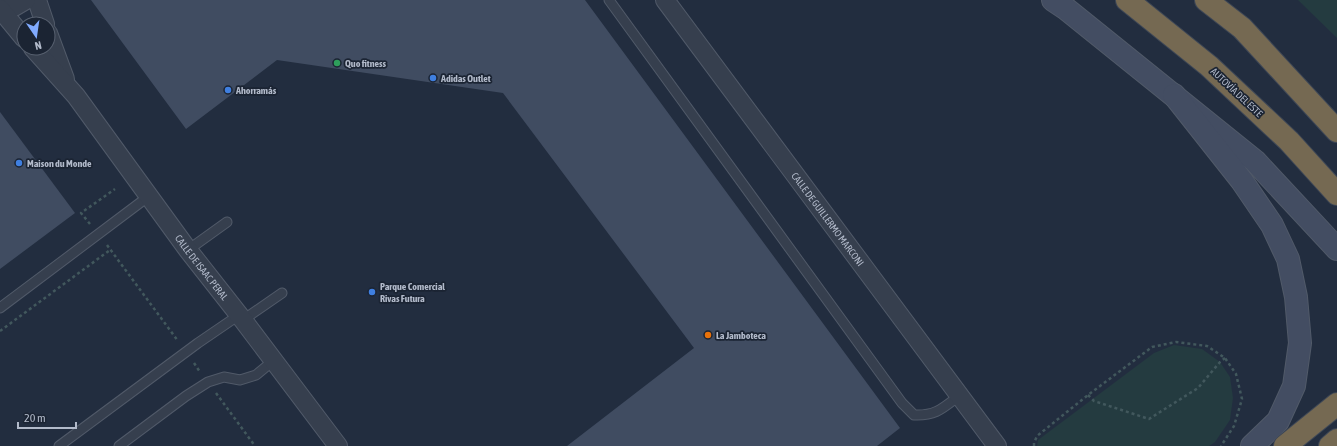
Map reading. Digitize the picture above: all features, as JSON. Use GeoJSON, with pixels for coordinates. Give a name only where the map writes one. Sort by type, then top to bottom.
{"type":"FeatureCollection","features":[{"type":"Feature","properties":{"kind":"highway","name":"AUTOVÍA DEL ESTE"},"geometry":{"type":"LineString","coordinates":[[1127,0],[1209,66],[1289,141],[1337,194]]}},
{"type":"Feature","properties":{"kind":"highway"},"geometry":{"type":"LineString","coordinates":[[1206,0],[1242,28],[1337,131]]}},
{"type":"Feature","properties":{"kind":"highway"},"geometry":{"type":"LineString","coordinates":[[1285,446],[1337,404]]}},
{"type":"Feature","properties":{"kind":"highway"},"geometry":{"type":"LineString","coordinates":[[1330,446],[1337,440]]}},
{"type":"Feature","properties":{"kind":"main road"},"geometry":{"type":"LineString","coordinates":[[1059,4],[1255,161],[1337,249]]}},
{"type":"Feature","properties":{"kind":"main road"},"geometry":{"type":"LineString","coordinates":[[1174,95],[1242,181],[1272,224],[1288,259],[1296,296],[1300,343],[1294,386],[1278,421],[1252,446]]}},
{"type":"Feature","properties":{"kind":"street"},"geometry":{"type":"LineString","coordinates":[[0,8],[14,7],[26,0]]}},
{"type":"Feature","properties":{"kind":"street"},"geometry":{"type":"LineString","coordinates":[[37,0],[42,16]]}},
{"type":"Feature","properties":{"kind":"street","name":"CALLE DE GUILLERMO MARCONI"},"geometry":{"type":"LineString","coordinates":[[665,0],[960,395],[989,443]]}},
{"type":"Feature","properties":{"kind":"street"},"geometry":{"type":"LineString","coordinates":[[0,8],[16,28]]}},
{"type":"Feature","properties":{"kind":"street","name":"CALLE DE ISAAC PERAL"},"geometry":{"type":"LineString","coordinates":[[56,55],[68,87]]}},
{"type":"Feature","properties":{"kind":"street","name":"CALLE DE ISAAC PERAL"},"geometry":{"type":"LineString","coordinates":[[40,56],[68,87],[188,250],[338,446]]}},
{"type":"Feature","properties":{"kind":"lane"},"geometry":{"type":"LineString","coordinates":[[608,0],[902,403],[914,415],[926,416],[936,412],[960,395]]}},
{"type":"Feature","properties":{"kind":"lane"},"geometry":{"type":"LineString","coordinates":[[0,308],[149,196]]}},
{"type":"Feature","properties":{"kind":"lane"},"geometry":{"type":"LineString","coordinates":[[188,250],[227,222]]}},
{"type":"Feature","properties":{"kind":"lane"},"geometry":{"type":"LineString","coordinates":[[59,446],[186,352],[282,293]]}},
{"type":"Feature","properties":{"kind":"lane"},"geometry":{"type":"LineString","coordinates":[[119,446],[186,396],[208,382],[224,377],[240,380],[256,375],[273,361]]}},
{"type":"Feature","properties":{"kind":"path"},"geometry":{"type":"LineString","coordinates":[[115,189],[81,213],[99,234],[255,446]]}},
{"type":"Feature","properties":{"kind":"path"},"geometry":{"type":"LineString","coordinates":[[0,331],[110,250]]}},
{"type":"Feature","properties":{"kind":"path"},"geometry":{"type":"LineString","coordinates":[[1034,446],[1037,436],[1088,395],[1152,348],[1176,342],[1207,346],[1225,358],[1236,374],[1242,399],[1234,426],[1221,446]]}},
{"type":"Feature","properties":{"kind":"path"},"geometry":{"type":"LineString","coordinates":[[1088,395],[1094,401],[1150,419],[1198,388],[1225,358]]}},
{"type":"Feature","properties":{"kind":"green space"},"geometry":{"type":"Polygon","coordinates":[[[1298,0],[1337,0],[1337,38],[1298,0]]]}},
{"type":"Feature","properties":{"kind":"green space"},"geometry":{"type":"Polygon","coordinates":[[[1174,345],[1202,349],[1220,362],[1230,377],[1233,398],[1230,420],[1215,442],[1209,446],[1037,446],[1038,440],[1154,353],[1174,345]]]}},
{"type":"Feature","properties":{"kind":"building"},"geometry":{"type":"Polygon","coordinates":[[[91,0],[585,0],[900,428],[877,446],[567,446],[694,348],[503,93],[277,60],[186,129],[91,0]]]}},
{"type":"Feature","properties":{"kind":"building","name":"Maison du Monde"},"geometry":{"type":"Polygon","coordinates":[[[0,112],[75,213],[0,269],[0,112]]]}},
{"type":"Feature","properties":{"kind":"place","name":"Quo fitness"},"geometry":{"type":"Point","coordinates":[337,63]}},
{"type":"Feature","properties":{"kind":"place","name":"Adidas Outlet"},"geometry":{"type":"Point","coordinates":[433,78]}},
{"type":"Feature","properties":{"kind":"place","name":"Ahorramás"},"geometry":{"type":"Point","coordinates":[228,90]}},
{"type":"Feature","properties":{"kind":"place","name":"Maison du Monde"},"geometry":{"type":"Point","coordinates":[19,163]}},
{"type":"Feature","properties":{"kind":"place","name":"Parque Comercial Rivas Futura"},"geometry":{"type":"Point","coordinates":[372,292]}},
{"type":"Feature","properties":{"kind":"place","name":"La Jamboteca"},"geometry":{"type":"Point","coordinates":[708,335]}}]}
